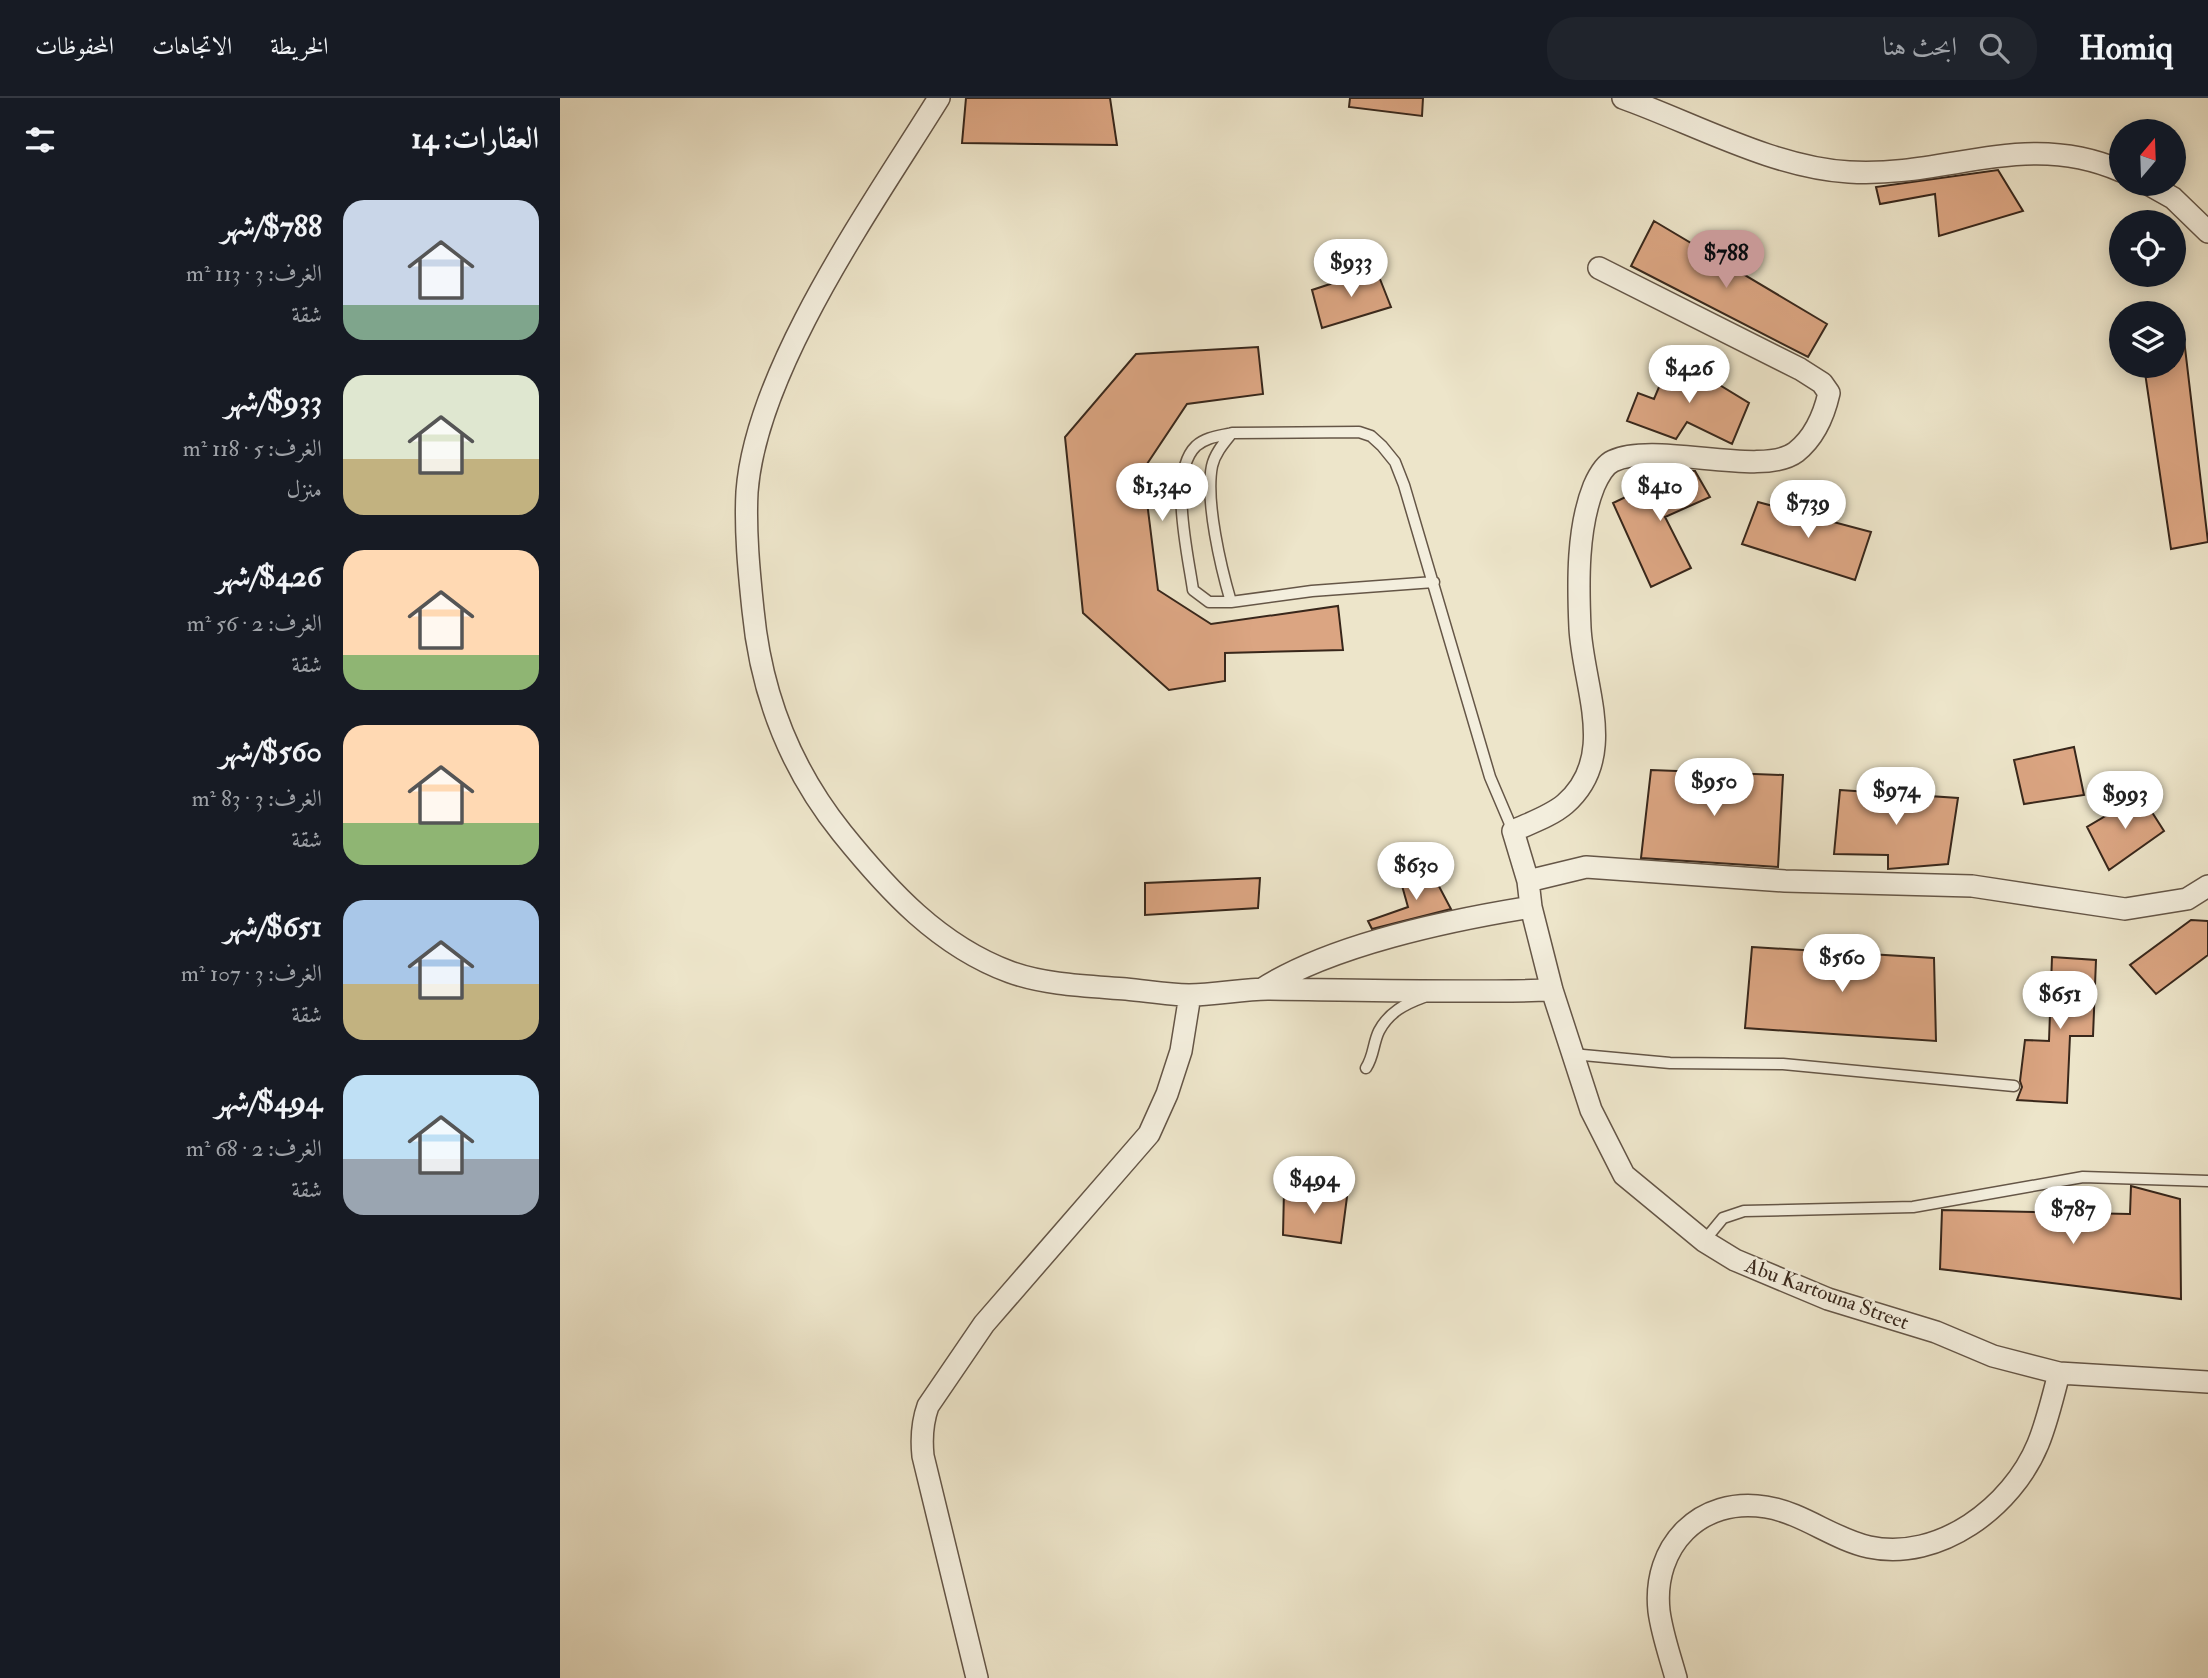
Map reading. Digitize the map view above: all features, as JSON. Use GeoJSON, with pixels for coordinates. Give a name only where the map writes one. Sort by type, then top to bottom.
{"type":"FeatureCollection","features":[{"type":"Feature","properties":{"kind":"street"},"geometry":{"type":"LineString","coordinates":[[939,98],[825,282],[786,362],[759,436],[747,491],[749,573],[765,686],[799,772],[821,805],[862,857],[934,930],[968,953],[1012,973],[1057,983],[1190,995],[1262,989],[1436,993],[1552,990]]}},
{"type":"Feature","properties":{"kind":"street"},"geometry":{"type":"LineString","coordinates":[[1623,98],[1765,152],[1824,169],[1849,172],[1915,170],[2028,152],[2066,155],[2109,166]]}},
{"type":"Feature","properties":{"kind":"street"},"geometry":{"type":"LineString","coordinates":[[2169,196],[2208,232]]}},
{"type":"Feature","properties":{"kind":"street"},"geometry":{"type":"LineString","coordinates":[[1513,831],[1565,804],[1588,772],[1594,756],[1597,735],[1580,629],[1581,559],[1589,499],[1600,474],[1611,461],[1624,458],[1684,456],[1778,460],[1795,453],[1810,438],[1820,422],[1829,393],[1822,383],[1800,369],[1599,268]]}},
{"type":"Feature","properties":{"kind":"street","name":"Abu Kartouna Street"},"geometry":{"type":"LineString","coordinates":[[1513,831],[1528,881],[1531,907],[1552,990],[1591,1110],[1624,1175],[1704,1241],[1735,1261],[1828,1299],[1936,1332],[1993,1356],[2059,1373],[2208,1382]]}},
{"type":"Feature","properties":{"kind":"street"},"geometry":{"type":"LineString","coordinates":[[1528,881],[1586,867],[1784,881],[1972,886],[2125,909],[2187,899],[2208,886]]}},
{"type":"Feature","properties":{"kind":"street"},"geometry":{"type":"LineString","coordinates":[[1262,989],[1290,971],[1331,957],[1452,921],[1531,907]]}},
{"type":"Feature","properties":{"kind":"street"},"geometry":{"type":"LineString","coordinates":[[977,1678],[923,1456],[923,1419],[928,1406],[984,1324],[1149,1133],[1167,1094],[1181,1051],[1190,995]]}},
{"type":"Feature","properties":{"kind":"street"},"geometry":{"type":"LineString","coordinates":[[1676,1678],[1662,1627],[1660,1589],[1672,1546],[1699,1517],[1747,1505],[1768,1507],[1793,1515],[1842,1540],[1871,1547],[1893,1551],[1936,1543],[1998,1503],[2018,1479],[2037,1446],[2059,1373]]}},
{"type":"Feature","properties":{"kind":"lane"},"geometry":{"type":"LineString","coordinates":[[1434,582],[1209,602],[1193,590],[1181,482],[1187,459],[1196,446],[1208,439],[1232,433],[1314,430],[1359,432],[1371,436],[1395,462],[1434,582],[1490,777],[1513,831]]}},
{"type":"Feature","properties":{"kind":"lane"},"geometry":{"type":"LineString","coordinates":[[1231,602],[1220,565],[1211,475],[1216,455],[1232,433]]}},
{"type":"Feature","properties":{"kind":"lane"},"geometry":{"type":"LineString","coordinates":[[1366,1068],[1373,1057],[1379,1031],[1400,1006],[1436,993]]}},
{"type":"Feature","properties":{"kind":"lane"},"geometry":{"type":"LineString","coordinates":[[1572,1054],[1670,1063],[1783,1063],[2014,1086]]}},
{"type":"Feature","properties":{"kind":"lane"},"geometry":{"type":"LineString","coordinates":[[1704,1241],[1723,1218],[1744,1211],[1913,1207],[2083,1177],[2208,1181]]}},
{"type":"Feature","properties":{"kind":"building"},"geometry":{"type":"Polygon","coordinates":[[[966,98],[1110,98],[1117,145],[962,143],[966,98]]]}},
{"type":"Feature","properties":{"kind":"building"},"geometry":{"type":"Polygon","coordinates":[[[1350,98],[1423,98],[1422,116],[1349,107],[1350,98]]]}},
{"type":"Feature","properties":{"kind":"building"},"geometry":{"type":"Polygon","coordinates":[[[1998,170],[2023,211],[1939,236],[1935,194],[1880,204],[1876,187],[1998,170]]]}},
{"type":"Feature","properties":{"kind":"building"},"geometry":{"type":"Polygon","coordinates":[[[1654,221],[1827,324],[1808,357],[1631,266],[1654,221]]]}},
{"type":"Feature","properties":{"kind":"building"},"geometry":{"type":"Polygon","coordinates":[[[1376,269],[1391,307],[1322,328],[1312,290],[1376,269]]]}},
{"type":"Feature","properties":{"kind":"building"},"geometry":{"type":"Polygon","coordinates":[[[1258,347],[1263,394],[1187,404],[1143,470],[1158,590],[1211,624],[1338,606],[1343,650],[1225,653],[1225,681],[1169,690],[1083,613],[1065,437],[1136,354],[1258,347]]]}},
{"type":"Feature","properties":{"kind":"building"},"geometry":{"type":"Polygon","coordinates":[[[1672,356],[1749,403],[1732,444],[1687,422],[1676,439],[1627,421],[1638,393],[1654,399],[1672,356]]]}},
{"type":"Feature","properties":{"kind":"building"},"geometry":{"type":"Polygon","coordinates":[[[2186,356],[2208,542],[2171,549],[2146,378],[2186,378],[2186,356]]]}},
{"type":"Feature","properties":{"kind":"building"},"geometry":{"type":"Polygon","coordinates":[[[1682,470],[1695,471],[1710,497],[1665,517],[1691,568],[1651,587],[1613,503],[1682,470]]]}},
{"type":"Feature","properties":{"kind":"building"},"geometry":{"type":"Polygon","coordinates":[[[1758,502],[1871,532],[1855,580],[1742,544],[1758,502]]]}},
{"type":"Feature","properties":{"kind":"building"},"geometry":{"type":"Polygon","coordinates":[[[2074,747],[2084,795],[2024,804],[2014,760],[2074,747]]]}},
{"type":"Feature","properties":{"kind":"building"},"geometry":{"type":"Polygon","coordinates":[[[1651,770],[1783,775],[1778,867],[1641,858],[1651,770]]]}},
{"type":"Feature","properties":{"kind":"building"},"geometry":{"type":"Polygon","coordinates":[[[1840,790],[1958,798],[1948,864],[1888,869],[1888,855],[1834,854],[1840,790]]]}},
{"type":"Feature","properties":{"kind":"building"},"geometry":{"type":"Polygon","coordinates":[[[2141,795],[2164,831],[2109,870],[2087,827],[2141,795]]]}},
{"type":"Feature","properties":{"kind":"building"},"geometry":{"type":"Polygon","coordinates":[[[1433,875],[1451,909],[1372,929],[1368,921],[1408,907],[1401,882],[1433,875]]]}},
{"type":"Feature","properties":{"kind":"building"},"geometry":{"type":"Polygon","coordinates":[[[1260,878],[1258,908],[1145,915],[1145,883],[1260,878]]]}},
{"type":"Feature","properties":{"kind":"building"},"geometry":{"type":"Polygon","coordinates":[[[2191,920],[2208,921],[2208,955],[2156,994],[2130,965],[2191,920]]]}},
{"type":"Feature","properties":{"kind":"building"},"geometry":{"type":"Polygon","coordinates":[[[1752,947],[1934,958],[1936,1041],[1745,1028],[1752,947]]]}},
{"type":"Feature","properties":{"kind":"building"},"geometry":{"type":"Polygon","coordinates":[[[2052,957],[2096,960],[2093,1036],[2070,1036],[2067,1103],[2017,1100],[2022,1087],[2020,1081],[2025,1040],[2049,1041],[2052,957]]]}},
{"type":"Feature","properties":{"kind":"building"},"geometry":{"type":"Polygon","coordinates":[[[2131,1186],[2180,1199],[2181,1299],[1940,1269],[1942,1210],[2130,1214],[2131,1186]]]}},
{"type":"Feature","properties":{"kind":"building"},"geometry":{"type":"Polygon","coordinates":[[[1284,1190],[1347,1197],[1341,1243],[1283,1235],[1284,1190]]]}}]}
